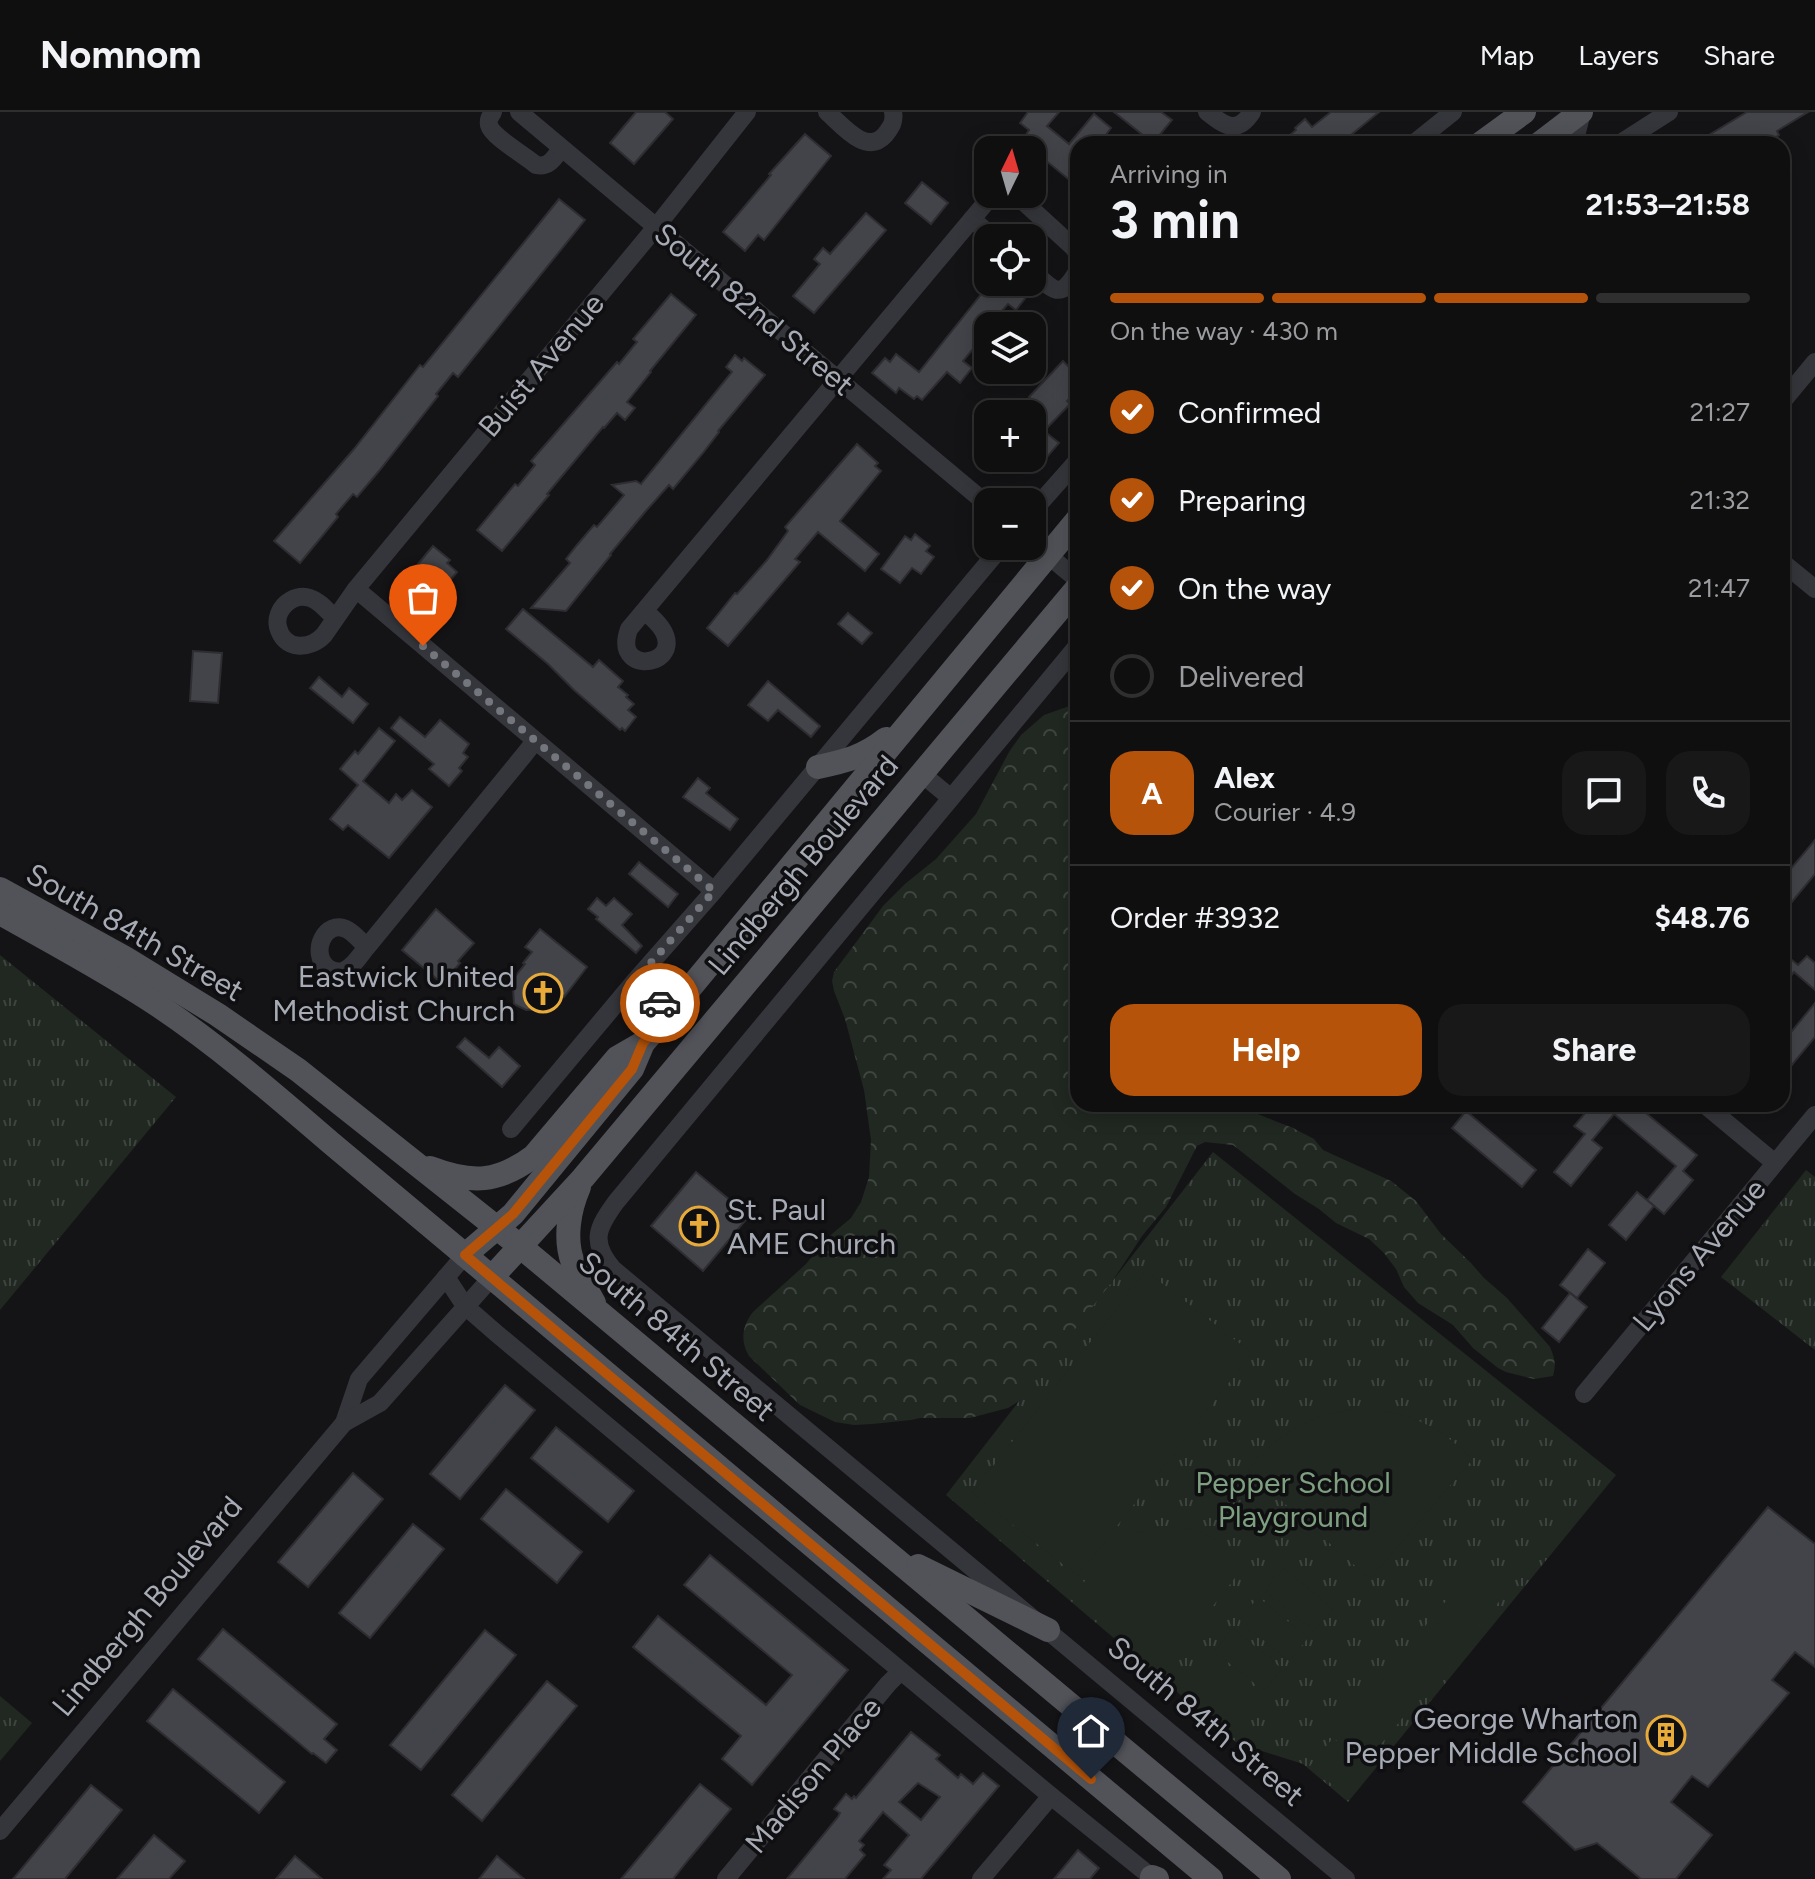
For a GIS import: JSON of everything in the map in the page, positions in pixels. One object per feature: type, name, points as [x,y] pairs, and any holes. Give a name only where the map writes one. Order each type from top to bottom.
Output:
[{"type":"main road","points":[[1491,136],[1524,112]]},
{"type":"main road","points":[[1550,136],[1582,112]]},
{"type":"main road","name":"Lindbergh Boulevard","points":[[1046,544],[1070,525]]},
{"type":"main road","name":"Lindbergh Boulevard","points":[[465,1255],[513,1214],[632,1069],[643,1043],[914,718],[1032,560]]},
{"type":"main road","name":"Lindbergh Boulevard","points":[[492,1277],[583,1178],[1070,597]]},
{"type":"main road","points":[[818,767],[849,761],[869,752],[914,718]]},
{"type":"main road","name":"South 84th Street","points":[[0,889],[125,958],[218,1015],[298,1070],[521,1247],[1279,1879]]},
{"type":"main road","name":"South 84th Street","points":[[0,913],[122,982],[248,1072],[1211,1879]]},
{"type":"main road","points":[[412,1161],[461,1178],[486,1178],[508,1173],[534,1156],[617,1058],[643,1043]]},
{"type":"main road","points":[[583,1178],[571,1211],[570,1250],[576,1270],[598,1313]]},
{"type":"main road","points":[[879,1547],[1048,1630]]},
{"type":"street","points":[[493,112],[489,127],[536,165],[542,167],[548,164],[561,149]]},
{"type":"street","name":"South 82nd Street","points":[[519,112],[974,493]]},
{"type":"street","name":"Buist Avenue","points":[[335,618],[747,112]]},
{"type":"street","points":[[827,112],[860,141],[872,143],[888,132],[893,123],[893,112]]},
{"type":"street","points":[[1207,112],[1230,126],[1243,123],[1252,112]]},
{"type":"street","points":[[1423,136],[1453,112]]},
{"type":"street","points":[[1576,136],[1582,112]]},
{"type":"street","points":[[1632,136],[1669,112]]},
{"type":"street","points":[[644,611],[981,208]]},
{"type":"street","points":[[1030,208],[1070,244]]},
{"type":"street","points":[[972,219],[978,224]]},
{"type":"street","points":[[1046,283],[1060,291],[1070,282]]},
{"type":"street","points":[[1790,392],[1815,362]]},
{"type":"street","points":[[1046,496],[1070,469]]},
{"type":"street","points":[[1046,554],[1070,573]]},
{"type":"street","name":"Lindbergh Boulevard","points":[[511,1129],[990,560]]},
{"type":"street","points":[[1790,569],[1815,589]]},
{"type":"street","points":[[356,589],[714,891]]},
{"type":"street","points":[[922,774],[951,798],[1070,655]]},
{"type":"street","points":[[367,947],[535,741]]},
{"type":"street","name":"South 84th Street","points":[[951,798],[616,1202],[603,1220],[598,1234],[602,1256],[613,1269],[1346,1879]]},
{"type":"street","points":[[634,982],[671,1011]]},
{"type":"street","points":[[1714,1112],[1775,1163]]},
{"type":"street","name":"Lyons Avenue","points":[[1584,1394],[1815,1115]]},
{"type":"street","name":"Lindbergh Boulevard","points":[[344,1423],[359,1379],[465,1255]]},
{"type":"street","points":[[446,1277],[465,1306],[1051,1796],[1154,1878]]},
{"type":"street","name":"Lindbergh Boulevard","points":[[0,1831],[344,1423],[380,1403],[492,1277]]},
{"type":"street","name":"Madison Place","points":[[726,1879],[901,1671]]},
{"type":"street","points":[[981,1879],[1051,1796]]},
{"type":"green space","points":[[1070,706],[1070,1112],[1253,1112],[1293,1128],[1314,1139],[1323,1150],[1391,1181],[1416,1201],[1441,1234],[1507,1298],[1550,1347],[1554,1362],[1553,1376],[1534,1379],[1498,1368],[1473,1348],[1453,1325],[1418,1303],[1404,1287],[1384,1253],[1369,1239],[1336,1223],[1233,1145],[1205,1142],[1197,1146],[1166,1207],[1142,1236],[1104,1294],[1024,1398],[1008,1408],[970,1418],[920,1418],[854,1425],[835,1422],[800,1405],[749,1356],[743,1339],[749,1317],[851,1218],[861,1202],[869,1177],[871,1140],[864,1090],[845,1019],[834,991],[834,972],[883,906],[936,859],[976,814],[1009,752],[1021,735],[1044,715]]},
{"type":"green space","points":[[0,955],[176,1097],[0,1310]]},
{"type":"green space","name":"Pepper School Playground","points":[[1213,1152],[1616,1475],[1348,1802],[1303,1764],[1237,1743],[946,1495]]},
{"type":"green space","points":[[1806,1170],[1815,1177],[1815,1350],[1721,1277]]},
{"type":"green space","points":[[1146,1271],[1252,1353],[1078,1576],[972,1493]]},
{"type":"green space","points":[[1356,1409],[1390,1412],[1420,1421],[1447,1437],[1472,1460],[1370,1579],[1248,1471],[1270,1446],[1295,1428],[1324,1416]]},
{"type":"green space","points":[[1169,1526],[1211,1537],[1245,1565],[1166,1666],[1081,1589],[1096,1563],[1115,1544],[1140,1532]]},
{"type":"green space","points":[[1480,1560],[1512,1586],[1464,1644],[1432,1618]]},
{"type":"green space","points":[[1283,1568],[1333,1609],[1314,1631],[1265,1591]]},
{"type":"green space","points":[[1258,1597],[1308,1638],[1289,1661],[1240,1621]]},
{"type":"green space","points":[[1431,1619],[1463,1645],[1366,1762],[1334,1736],[1382,1679],[1387,1682],[1383,1677]]},
{"type":"green space","points":[[1233,1628],[1282,1669],[1264,1691],[1214,1651]]},
{"type":"green space","points":[[1208,1658],[1257,1699],[1239,1721],[1190,1681]]},
{"type":"green space","points":[[0,1696],[32,1723],[0,1761]]},
{"type":"green space","points":[[1333,1738],[1365,1764],[1341,1792],[1310,1766]]},
{"type":"building","points":[[636,112],[665,112],[673,119],[634,164],[610,143]]},
{"type":"building","points":[[1028,112],[1059,112],[1047,126],[1070,143],[1070,180],[1046,161],[1046,136],[1025,136],[1029,130],[1020,123]]},
{"type":"building","points":[[1114,112],[1161,112],[1172,120],[1159,136],[1144,136]]},
{"type":"building","points":[[1331,112],[1379,112],[1350,136],[1289,136],[1305,119],[1312,127]]},
{"type":"building","points":[[1747,112],[1808,112],[1777,131],[1778,136],[1707,136]]},
{"type":"building","points":[[1094,114],[1111,128],[1105,136],[1076,136]]},
{"type":"building","points":[[805,134],[831,156],[764,240],[758,235],[745,251],[723,232]]},
{"type":"building","points":[[922,182],[948,203],[931,224],[905,203]]},
{"type":"building","points":[[559,199],[585,220],[458,377],[453,373],[379,471],[357,497],[353,494],[300,563],[274,541],[354,449],[420,365],[423,367]]},
{"type":"building","points":[[866,213],[886,230],[814,313],[793,296],[820,264],[814,259],[823,248],[830,254]]},
{"type":"building","points":[[671,294],[696,315],[627,402],[635,408],[625,420],[617,413],[603,427],[502,551],[477,530],[535,465],[531,461],[617,362],[619,364],[637,342],[633,339]]},
{"type":"building","points":[[980,296],[1027,296],[1016,310],[1008,304],[1001,312],[974,312],[974,348],[963,361],[972,368],[960,383],[947,372],[922,400],[917,396],[914,399],[899,388],[896,393],[872,373],[885,358],[890,362],[896,354],[919,372]]},
{"type":"building","points":[[735,355],[742,361],[744,358],[765,375],[703,453],[673,489],[669,485],[645,512],[566,611],[531,608],[570,563],[566,559],[577,545],[624,495],[612,485],[636,481],[641,484],[732,372],[726,367]]},
{"type":"building","points":[[1063,361],[1068,366],[1070,364],[1070,398],[1067,401],[1070,404],[1046,429],[1046,400],[1032,400],[1029,397],[1041,384],[1046,384],[1046,379]]},
{"type":"building","points":[[1046,433],[1059,443],[1046,458]]},
{"type":"building","points":[[857,444],[878,463],[875,466],[881,471],[840,521],[879,554],[865,571],[818,532],[795,559],[800,562],[728,646],[707,628],[767,560],[788,531],[785,527]]},
{"type":"building","points":[[915,534],[930,546],[926,551],[934,557],[921,574],[912,568],[900,583],[881,569],[905,536],[911,540]]},
{"type":"building","points":[[433,546],[450,560],[447,563],[457,572],[437,596],[412,574]]},
{"type":"building","points":[[523,609],[593,667],[599,660],[623,681],[618,687],[634,704],[628,710],[636,717],[625,731],[620,730],[506,629]]},
{"type":"building","points":[[848,613],[872,633],[862,644],[838,624]]},
{"type":"building","points":[[193,651],[222,653],[218,703],[190,701]]},
{"type":"building","points":[[319,677],[342,697],[349,688],[368,704],[353,723],[310,688]]},
{"type":"building","points":[[768,681],[820,726],[811,737],[778,710],[768,721],[748,705]]},
{"type":"building","points":[[400,717],[425,737],[440,720],[469,744],[463,753],[468,757],[459,768],[462,771],[449,786],[429,769],[434,764],[391,728]]},
{"type":"building","points":[[379,728],[395,741],[363,781],[389,803],[396,794],[402,800],[412,790],[432,807],[389,858],[348,825],[343,830],[330,819],[358,785],[340,769],[355,751],[358,754]]},
{"type":"building","points":[[698,778],[710,788],[706,793],[738,819],[730,830],[683,797]]},
{"type":"building","points":[[1815,840],[1815,874],[1790,904],[1790,870]]},
{"type":"building","points":[[639,862],[678,894],[668,907],[629,874]]},
{"type":"building","points":[[597,898],[606,906],[614,898],[632,914],[622,925],[642,946],[636,953],[588,909]]},
{"type":"building","points":[[436,909],[474,943],[443,984],[402,950]]},
{"type":"building","points":[[540,929],[587,967],[564,997],[556,990],[540,1009],[526,1010],[514,1004],[513,987],[509,984],[532,952],[525,947]]},
{"type":"building","points":[[1807,956],[1815,963],[1815,990],[1794,972],[1790,977],[1790,958],[1798,965]]},
{"type":"building","points":[[1815,1003],[1815,1037],[1790,1067],[1790,1033]]},
{"type":"building","points":[[465,1038],[489,1058],[499,1047],[520,1066],[502,1087],[457,1047]]},
{"type":"building","points":[[1467,1112],[1536,1170],[1522,1187],[1452,1128]]},
{"type":"building","points":[[1586,1112],[1645,1112],[1697,1155],[1683,1171],[1693,1180],[1664,1214],[1647,1200],[1676,1166],[1614,1114],[1592,1140],[1602,1148],[1571,1186],[1554,1172],[1585,1134],[1574,1126]]},
{"type":"building","points":[[696,1172],[749,1216],[703,1271],[651,1226]]},
{"type":"building","points":[[1637,1192],[1654,1206],[1626,1240],[1609,1225]]},
{"type":"building","points":[[1588,1249],[1605,1263],[1577,1298],[1560,1285]]},
{"type":"building","points":[[1570,1293],[1587,1307],[1559,1342],[1542,1328]]},
{"type":"building","points":[[505,1385],[535,1410],[460,1499],[430,1474]]},
{"type":"building","points":[[556,1427],[634,1491],[608,1522],[531,1458]]},
{"type":"building","points":[[353,1473],[383,1499],[308,1587],[278,1562]]},
{"type":"building","points":[[506,1489],[582,1552],[557,1583],[481,1519]]},
{"type":"building","name":"George Wharton Pepper Middle School","points":[[1768,1507],[1815,1544],[1815,1667],[1795,1652],[1772,1680],[1789,1693],[1708,1787],[1692,1776],[1671,1802],[1712,1835],[1676,1879],[1641,1879],[1597,1843],[1575,1850],[1523,1802]]},
{"type":"building","points":[[413,1524],[444,1549],[370,1638],[339,1613]]},
{"type":"building","points":[[710,1555],[848,1670],[752,1785],[722,1759],[741,1736],[633,1647],[658,1616],[766,1705],[792,1675],[684,1585]]},
{"type":"building","points":[[223,1629],[337,1724],[324,1739],[337,1750],[326,1763],[198,1659]]},
{"type":"building","points":[[485,1630],[516,1655],[421,1770],[390,1745]]},
{"type":"building","points":[[547,1681],[577,1706],[482,1821],[452,1795]]},
{"type":"building","points":[[173,1689],[285,1782],[259,1813],[147,1721]]},
{"type":"building","points":[[911,1732],[940,1755],[936,1759],[958,1778],[961,1774],[973,1784],[983,1773],[999,1786],[921,1879],[883,1879],[891,1870],[884,1865],[909,1835],[883,1812],[859,1841],[864,1845],[860,1850],[865,1855],[845,1879],[787,1879],[838,1817],[840,1813],[834,1809],[846,1794],[852,1799],[854,1796],[856,1798]],"holes":[[[918,1783],[940,1797],[921,1820],[899,1802]]]},
{"type":"building","points":[[700,1784],[731,1809],[673,1879],[621,1879]]},
{"type":"building","points":[[91,1785],[122,1810],[65,1879],[13,1879]]},
{"type":"building","points":[[154,1835],[185,1861],[169,1879],[117,1879]]},
{"type":"building","points":[[1078,1850],[1099,1868],[1090,1879],[1054,1879]]},
{"type":"building","points":[[295,1856],[322,1879],[276,1879]]},
{"type":"building","points":[[497,1856],[524,1879],[479,1879]]},
{"type":"way so far","points":[[423,646],[714,891],[634,982],[660,1003]]},
{"type":"place","name":"Eastwick United Methodist Church","points":[[543,993]]},
{"type":"place","name":"St. Paul AME Church","points":[[699,1226]]},
{"type":"place","name":"George Wharton Pepper Middle School","points":[[1666,1735]]},
{"type":"route","points":[[660,1003],[671,1011],[643,1043],[632,1069],[513,1214],[465,1255],[1091,1779]]}]
